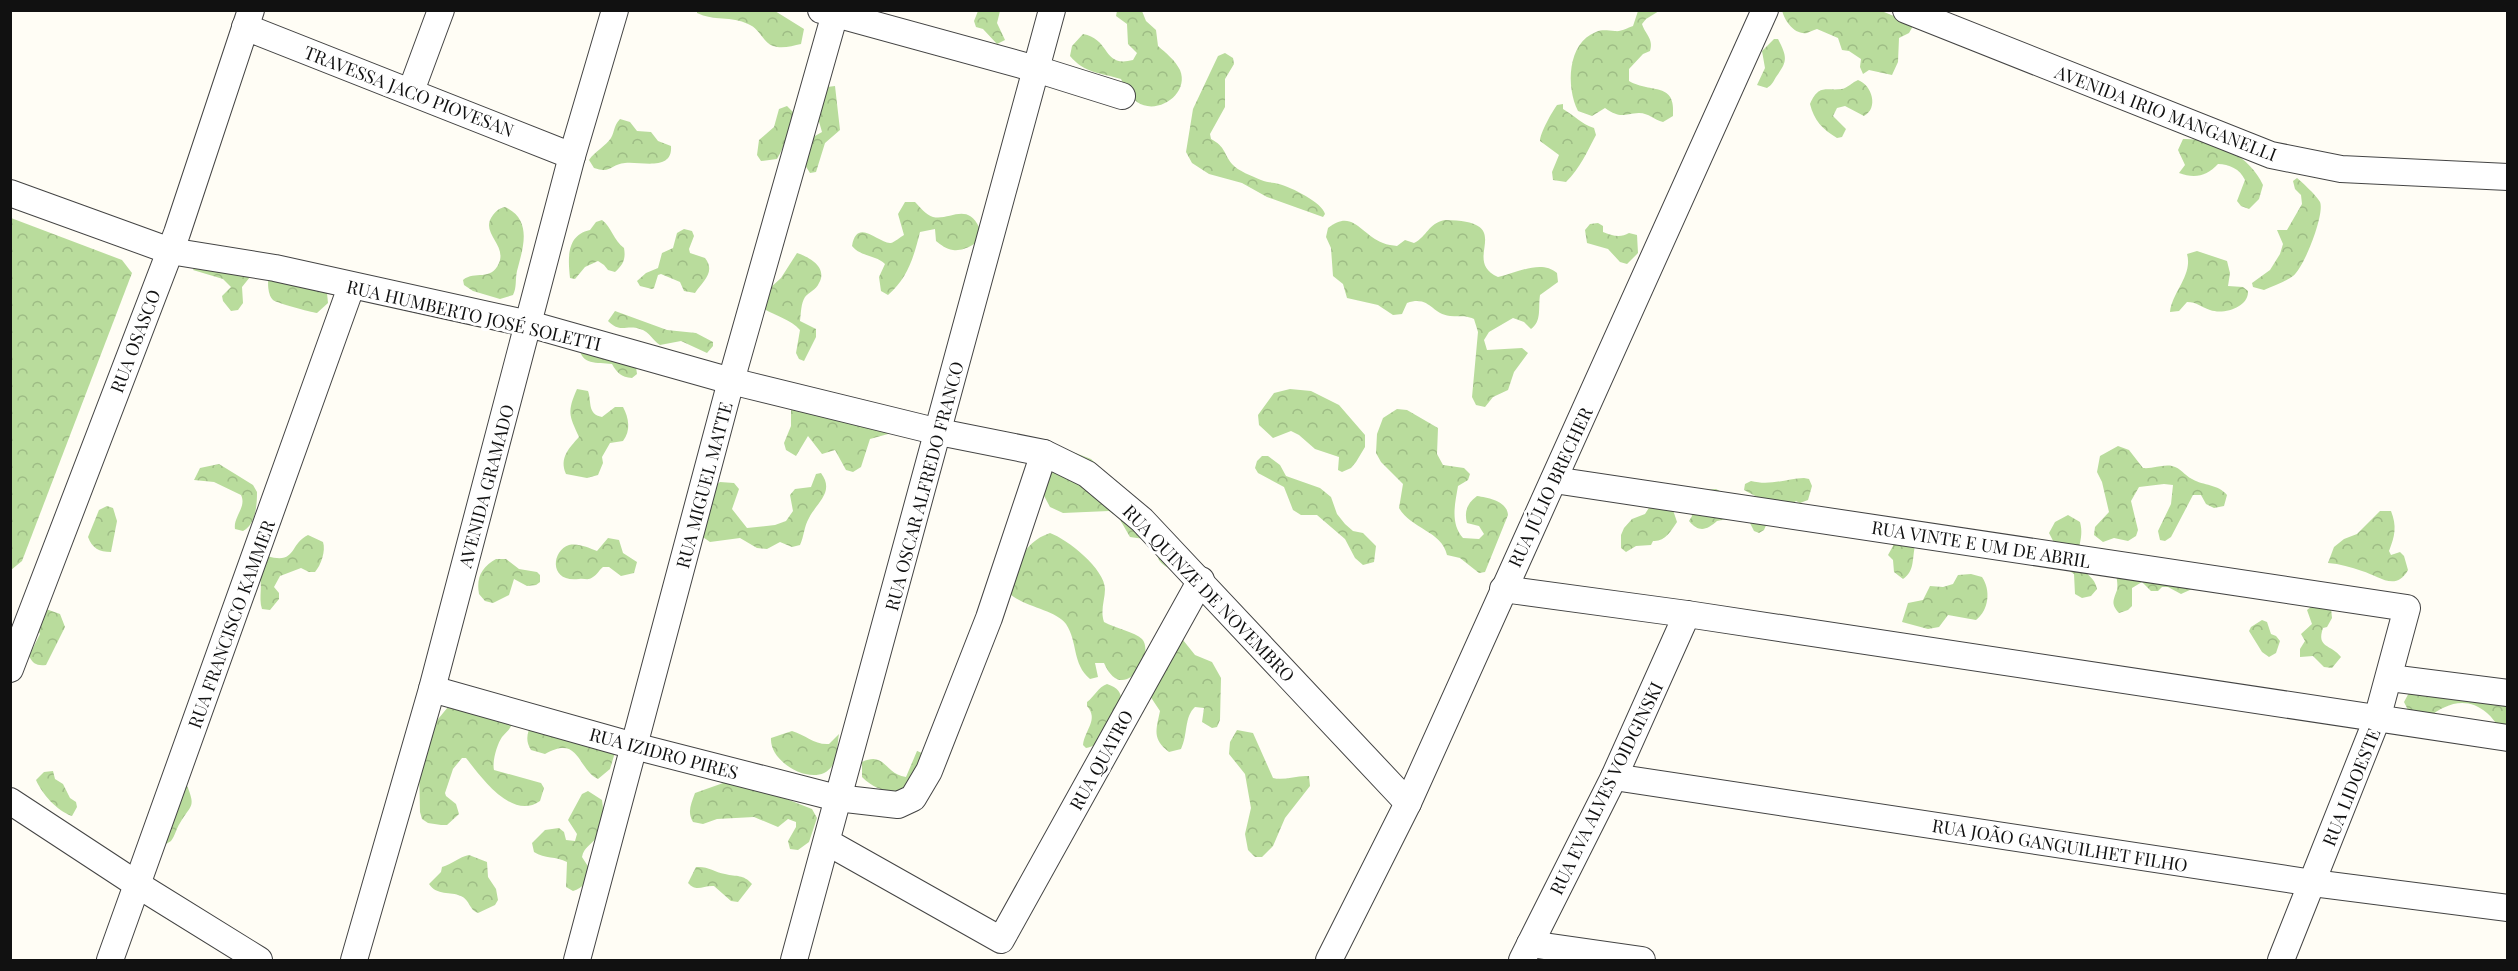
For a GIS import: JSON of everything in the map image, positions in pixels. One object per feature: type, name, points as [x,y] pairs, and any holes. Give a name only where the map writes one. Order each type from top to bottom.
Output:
[{"type":"street","points":[[411,91],[441,10]]},
{"type":"street","name":"AVENIDA GRAMADO","points":[[354,960],[432,689],[572,156],[615,10]]},
{"type":"street","name":"RUA OSCAR ALFREDO FRANCO","points":[[794,960],[1052,10]]},
{"type":"street","name":"RUA JÚLIO BRECHER","points":[[1329,960],[1408,803],[1765,10]]},
{"type":"street","name":"AVENIDA IRIO MANGANELLI","points":[[1906,10],[2271,155],[2341,169],[2508,177]]},
{"type":"street","points":[[831,12],[1036,69],[1122,96]]},
{"type":"street","name":"RUA MIGUEL MATTE","points":[[577,960],[831,12]]},
{"type":"street","name":"TRAVESSA JACO PIOVESAN","points":[[248,19],[411,91],[572,156]]},
{"type":"street","name":"RUA OSASCO","points":[[10,669],[170,251],[248,19]]},
{"type":"street","name":"RUA HUMBERTO JOSÉ SOLETTI","points":[[10,193],[170,251],[275,268],[529,324],[731,381],[939,432]]},
{"type":"street","name":"RUA FRANCISCO KAMMER","points":[[110,960],[351,286]]},
{"type":"street","name":"RUA QUINZE DE NOVEMBRO","points":[[939,432],[1044,453],[1087,474],[1142,520],[1201,580],[1408,803]]},
{"type":"street","name":"RUA IZIDRO PIRES","points":[[432,689],[634,746],[837,798],[898,805],[913,798],[929,771],[989,618],[1044,453]]},
{"type":"street","name":"RUA VINTE E UM DE ABRIL","points":[[1554,480],[2407,608]]},
{"type":"street","name":"RUA QUATRO","points":[[827,842],[1001,940],[1201,580]]},
{"type":"street","points":[[1503,589],[1687,614],[2508,738]]},
{"type":"street","name":"RUA LIDOESTE","points":[[2281,960],[2377,719],[2390,678],[2407,608]]},
{"type":"street","name":"RUA EVA ALVES VOIDGINSKI","points":[[1526,952],[1614,777],[1687,614]]},
{"type":"street","points":[[2390,678],[2508,693]]},
{"type":"street","name":"RUA JOÃO GANGUILHET FILHO","points":[[1614,777],[2313,883],[2508,908]]},
{"type":"street","points":[[10,801],[138,885],[259,960]]},
{"type":"street","points":[[1526,952],[1642,960]]},
{"type":"green space","points":[[1782,10],[1879,10],[1894,16],[1898,12],[1913,26],[1909,33],[1899,38],[1898,62],[1892,75],[1869,70],[1863,74],[1860,67],[1861,59],[1849,51],[1842,50],[1838,38],[1817,29],[1807,33],[1798,32],[1787,22]]},
{"type":"green space","points":[[697,11],[775,11],[804,29],[801,44],[776,47],[748,24],[736,20],[709,17]]},
{"type":"green space","points":[[978,11],[1000,11],[997,23],[1005,40],[997,44],[983,29],[976,27],[974,21]]},
{"type":"green space","points":[[1117,11],[1142,11],[1146,21],[1156,30],[1158,46],[1178,66],[1182,79],[1176,94],[1170,100],[1154,106],[1145,106],[1132,97],[1121,79],[1087,69],[1070,56],[1072,46],[1083,34],[1098,41],[1116,60],[1133,60],[1137,53],[1128,44],[1127,24],[1116,16]]},
{"type":"green space","points":[[1638,11],[1659,11],[1642,24],[1651,47],[1650,51],[1643,54],[1629,69],[1629,81],[1666,93],[1671,98],[1673,116],[1663,122],[1643,113],[1619,115],[1605,108],[1592,116],[1578,111],[1574,101],[1571,78],[1574,56],[1579,46],[1596,32],[1620,31],[1633,26]]},
{"type":"green space","points":[[1774,39],[1778,39],[1785,60],[1780,72],[1767,88],[1757,85],[1765,68],[1762,51]]},
{"type":"green space","points":[[1225,53],[1233,58],[1234,64],[1225,79],[1225,107],[1210,134],[1211,139],[1222,148],[1238,169],[1263,181],[1277,183],[1306,196],[1319,205],[1325,214],[1323,217],[1267,197],[1242,183],[1209,174],[1192,163],[1186,152],[1193,109],[1218,56]]},
{"type":"green space","points":[[1858,80],[1870,91],[1871,108],[1864,116],[1845,106],[1837,108],[1833,116],[1846,129],[1842,137],[1837,138],[1819,124],[1810,104],[1820,91],[1842,89]]},
{"type":"green space","points":[[835,86],[840,130],[825,143],[816,172],[810,173],[803,162],[806,141],[822,132],[818,118],[827,87]]},
{"type":"green space","points":[[1563,104],[1563,109],[1594,128],[1596,135],[1579,165],[1566,182],[1553,180],[1552,172],[1559,155],[1540,141],[1555,108]]},
{"type":"green space","points":[[787,106],[794,113],[783,148],[777,159],[761,161],[757,155],[759,140],[774,127],[779,109]]},
{"type":"green space","points":[[620,119],[630,122],[637,131],[651,132],[658,141],[671,146],[667,159],[654,163],[620,164],[604,170],[594,168],[589,160],[609,141]]},
{"type":"green space","points":[[2183,139],[2219,145],[2240,157],[2250,165],[2263,185],[2259,199],[2249,209],[2241,206],[2237,201],[2245,180],[2237,170],[2230,166],[2218,164],[2205,174],[2195,176],[2179,173],[2185,165],[2178,150]]},
{"type":"green space","points":[[2297,178],[2313,193],[2320,202],[2321,208],[2303,263],[2293,276],[2283,282],[2264,290],[2253,287],[2252,283],[2270,270],[2280,254],[2283,244],[2277,230],[2287,230],[2302,204],[2301,195],[2295,189],[2293,181]]},
{"type":"green space","points":[[905,202],[915,202],[933,217],[969,215],[979,227],[980,237],[973,245],[953,250],[936,241],[935,229],[920,232],[913,258],[905,274],[888,295],[881,291],[879,277],[885,264],[852,246],[859,233],[864,232],[891,243],[904,235],[898,214]]},
{"type":"green space","points":[[505,207],[520,219],[524,235],[513,295],[500,299],[473,291],[464,285],[463,280],[487,274],[496,269],[499,263],[499,250],[489,227],[493,215]]},
{"type":"green space","points":[[11,218],[122,260],[132,273],[22,561],[11,570]]},
{"type":"green space","points":[[602,220],[624,248],[625,255],[622,264],[615,272],[608,270],[598,261],[585,267],[575,279],[570,278],[569,256],[573,242],[576,237],[590,230],[596,222]]},
{"type":"green space","points":[[1445,220],[1467,222],[1479,227],[1484,234],[1484,261],[1488,270],[1498,277],[1536,267],[1551,269],[1557,273],[1558,282],[1540,295],[1537,322],[1531,329],[1524,322],[1513,318],[1489,332],[1484,340],[1487,350],[1522,348],[1528,353],[1514,372],[1508,390],[1493,397],[1485,407],[1476,405],[1472,397],[1478,332],[1474,319],[1444,315],[1421,301],[1407,303],[1402,314],[1393,315],[1378,305],[1347,298],[1343,284],[1333,276],[1331,248],[1326,237],[1328,228],[1337,223],[1351,222],[1375,239],[1397,246],[1405,240],[1414,243],[1435,224]]},
{"type":"green space","points":[[1598,223],[1603,226],[1603,232],[1610,235],[1620,236],[1629,233],[1637,235],[1638,253],[1627,264],[1620,262],[1608,249],[1587,243],[1585,230],[1590,224]]},
{"type":"green space","points":[[684,229],[692,231],[694,236],[689,249],[690,253],[705,258],[709,268],[707,276],[695,293],[684,291],[680,282],[661,274],[658,275],[654,288],[640,286],[637,281],[646,273],[658,268],[662,253],[673,248],[677,233]]},
{"type":"green space","points":[[2197,251],[2227,261],[2230,273],[2228,286],[2243,287],[2248,291],[2247,297],[2240,305],[2228,310],[2216,311],[2187,302],[2179,311],[2170,312],[2174,297],[2185,276],[2187,254]]},
{"type":"green space","points":[[797,253],[812,260],[821,272],[818,285],[805,297],[802,305],[800,321],[816,329],[816,337],[804,361],[799,359],[796,353],[800,330],[764,309],[769,289],[781,278]]},
{"type":"green space","points":[[196,264],[249,270],[250,277],[242,287],[243,303],[238,310],[231,311],[223,301],[222,296],[231,287],[223,279],[193,270]]},
{"type":"green space","points":[[269,276],[322,290],[327,293],[328,303],[317,313],[273,300],[269,292]]},
{"type":"green space","points":[[615,311],[667,330],[696,333],[713,342],[713,346],[707,353],[681,341],[660,345],[643,330],[620,328],[613,325],[608,321]]},
{"type":"green space","points":[[579,346],[635,360],[637,374],[632,378],[625,377],[612,364],[586,360]]},
{"type":"green space","points":[[577,389],[588,391],[592,410],[602,417],[615,407],[623,407],[628,424],[623,441],[610,443],[602,457],[603,463],[598,475],[587,478],[566,474],[564,468],[564,458],[579,437],[570,413]]},
{"type":"green space","points":[[1290,389],[1311,391],[1339,405],[1365,435],[1365,447],[1351,468],[1342,472],[1338,470],[1339,457],[1315,449],[1291,431],[1273,438],[1259,425],[1258,415],[1274,393]]},
{"type":"green space","points":[[791,407],[888,430],[888,434],[870,439],[861,467],[853,472],[846,470],[835,450],[822,454],[808,436],[796,456],[786,450],[784,443],[791,426]]},
{"type":"green space","points":[[1397,409],[1407,410],[1438,428],[1437,454],[1443,465],[1464,468],[1470,474],[1468,480],[1458,486],[1455,506],[1456,526],[1463,538],[1479,539],[1484,534],[1479,526],[1467,523],[1466,519],[1466,511],[1477,496],[1497,501],[1507,510],[1508,515],[1485,572],[1479,573],[1460,558],[1447,555],[1439,540],[1411,521],[1399,508],[1403,484],[1381,462],[1376,453],[1377,434],[1383,418]]},
{"type":"green space","points":[[2118,446],[2129,450],[2143,468],[2172,466],[2197,481],[2223,491],[2227,495],[2224,506],[2214,508],[2206,504],[2201,495],[2193,495],[2171,537],[2165,541],[2160,540],[2158,531],[2171,504],[2173,485],[2139,487],[2131,501],[2138,530],[2136,536],[2128,541],[2114,538],[2103,542],[2094,535],[2095,527],[2109,512],[2102,482],[2097,472],[2100,456]]},
{"type":"green space","points":[[1065,449],[1091,459],[1170,535],[1178,538],[1188,556],[1178,571],[1161,563],[1157,556],[1156,546],[1144,539],[1130,537],[1119,518],[1109,511],[1063,513],[1050,507],[1042,492],[1045,472]]},
{"type":"green space","points":[[1262,456],[1268,456],[1280,465],[1286,476],[1320,488],[1331,497],[1337,514],[1345,524],[1353,531],[1363,533],[1376,546],[1374,562],[1363,565],[1355,558],[1345,539],[1317,515],[1301,515],[1293,510],[1284,487],[1258,473],[1255,468]]},
{"type":"green space","points":[[219,464],[253,485],[257,492],[253,519],[243,531],[235,529],[242,504],[241,495],[214,482],[194,480],[200,468]]},
{"type":"green space","points":[[821,473],[825,480],[825,491],[807,521],[800,545],[792,547],[780,542],[767,549],[757,548],[740,538],[710,542],[700,535],[715,486],[720,482],[734,483],[739,489],[732,509],[747,528],[775,525],[786,521],[793,511],[790,495],[795,489],[811,487],[816,474]]},
{"type":"green space","points":[[1809,479],[1812,486],[1808,500],[1800,503],[1796,501],[1767,523],[1764,530],[1759,533],[1754,531],[1750,523],[1727,519],[1717,521],[1703,529],[1689,521],[1692,516],[1690,509],[1703,490],[1716,489],[1733,498],[1759,498],[1744,490],[1745,484],[1751,481],[1771,483]]},
{"type":"green space","points":[[1652,503],[1673,510],[1677,522],[1664,538],[1653,541],[1651,545],[1636,546],[1626,552],[1621,548],[1621,535],[1624,528],[1632,519],[1645,514]]},
{"type":"green space","points":[[107,506],[113,508],[117,521],[111,552],[96,549],[88,537],[99,510]]},
{"type":"green space","points":[[2380,511],[2391,511],[2394,531],[2389,551],[2391,555],[2400,552],[2404,556],[2408,570],[2403,577],[2387,581],[2354,568],[2328,563],[2334,547],[2344,539],[2357,534]]},
{"type":"green space","points":[[2068,515],[2080,522],[2079,559],[2097,589],[2091,596],[2082,598],[2075,594],[2074,574],[2068,570],[2049,533],[2055,522]]},
{"type":"green space","points":[[1050,533],[1075,548],[1099,573],[1105,589],[1104,622],[1142,639],[1145,655],[1141,665],[1128,679],[1120,680],[1112,675],[1104,663],[1095,663],[1098,677],[1090,679],[1080,667],[1066,624],[1055,615],[1022,602],[1009,593],[1018,565],[1026,550],[1040,537]]},
{"type":"green space","points":[[308,535],[323,542],[323,554],[317,569],[315,572],[309,572],[301,568],[280,576],[274,587],[279,593],[279,599],[270,610],[262,609],[261,582],[258,573],[267,556],[283,558],[288,556]]},
{"type":"green space","points":[[608,538],[619,540],[623,553],[637,562],[634,573],[621,576],[609,567],[603,567],[590,579],[569,579],[558,572],[556,559],[563,548],[576,545],[597,551]]},
{"type":"green space","points":[[1893,541],[1915,546],[1910,572],[1903,579],[1894,572],[1893,560],[1888,555]]},
{"type":"green space","points":[[496,559],[506,559],[519,569],[537,572],[540,575],[540,582],[527,586],[514,579],[509,595],[493,603],[485,601],[479,594],[479,578],[487,565]]},
{"type":"green space","points":[[1971,574],[1982,577],[1987,588],[1984,611],[1976,620],[1948,615],[1939,627],[1928,629],[1902,622],[1908,603],[1923,600],[1930,586],[1943,587],[1953,584],[1958,575]]},
{"type":"green space","points":[[2116,575],[2192,584],[2192,589],[2181,594],[2168,587],[2151,591],[2142,582],[2132,588],[2132,606],[2119,613],[2114,602],[2117,588]]},
{"type":"green space","points":[[2312,606],[2331,608],[2332,618],[2327,627],[2323,628],[2321,639],[2341,657],[2332,668],[2324,667],[2313,656],[2300,657],[2300,649],[2305,641],[2301,634],[2312,624],[2307,610]]},
{"type":"green space","points":[[46,609],[60,614],[65,627],[46,665],[40,665],[34,663],[29,656],[40,634],[36,625]]},
{"type":"green space","points":[[2262,620],[2267,622],[2271,634],[2280,641],[2276,653],[2269,657],[2262,652],[2249,631]]},
{"type":"green space","points":[[1173,639],[1183,640],[1195,655],[1212,662],[1221,678],[1220,720],[1217,727],[1212,728],[1202,722],[1204,708],[1195,707],[1189,716],[1181,749],[1169,752],[1158,738],[1160,711],[1150,696]]},
{"type":"green space","points":[[1107,684],[1114,687],[1121,695],[1120,705],[1102,738],[1095,745],[1086,748],[1083,745],[1084,739],[1092,720],[1087,702]]},
{"type":"green space","points":[[2411,689],[2507,697],[2507,728],[2500,727],[2489,715],[2472,704],[2449,705],[2428,718],[2409,712],[2404,702]]},
{"type":"green space","points":[[448,707],[459,707],[513,721],[498,744],[494,758],[494,770],[541,783],[544,788],[540,801],[529,806],[508,801],[480,776],[466,758],[462,758],[453,769],[445,793],[456,804],[459,814],[447,825],[428,823],[422,819],[419,767],[434,724]]},
{"type":"green space","points":[[532,723],[616,749],[610,769],[598,779],[591,774],[572,750],[556,749],[545,754],[531,750],[527,736]]},
{"type":"green space","points":[[1237,730],[1253,733],[1273,778],[1309,776],[1310,786],[1285,818],[1273,846],[1262,857],[1255,857],[1248,850],[1245,834],[1251,808],[1245,774],[1229,754],[1230,742]]},
{"type":"green space","points":[[792,731],[824,744],[829,744],[839,734],[832,766],[816,775],[806,774],[785,764],[772,748],[771,738]]},
{"type":"green space","points":[[917,751],[926,757],[909,789],[884,790],[862,777],[862,762],[876,759],[893,772],[906,777]]},
{"type":"green space","points":[[53,771],[55,779],[63,784],[70,798],[76,802],[77,807],[72,816],[51,801],[36,780],[44,772]]},
{"type":"green space","points":[[726,782],[777,791],[784,798],[812,809],[817,818],[809,842],[798,850],[790,849],[788,841],[796,827],[796,822],[788,819],[778,827],[754,817],[717,819],[703,824],[693,822],[690,811],[695,793]]},
{"type":"green space","points":[[186,783],[192,801],[191,805],[171,841],[166,844],[160,840]]},
{"type":"green space","points":[[588,791],[602,800],[603,820],[599,834],[586,848],[582,857],[591,871],[590,875],[582,886],[573,891],[566,887],[567,862],[534,852],[532,843],[545,830],[559,828],[564,832],[566,840],[575,841],[577,834],[568,820],[582,794]]},
{"type":"green space","points":[[469,855],[487,862],[488,877],[496,889],[498,900],[495,905],[478,913],[461,896],[440,892],[429,884],[441,872],[442,867]]},
{"type":"green space","points":[[696,867],[743,877],[752,884],[738,902],[731,901],[714,886],[694,888],[691,886],[688,883]]}]
